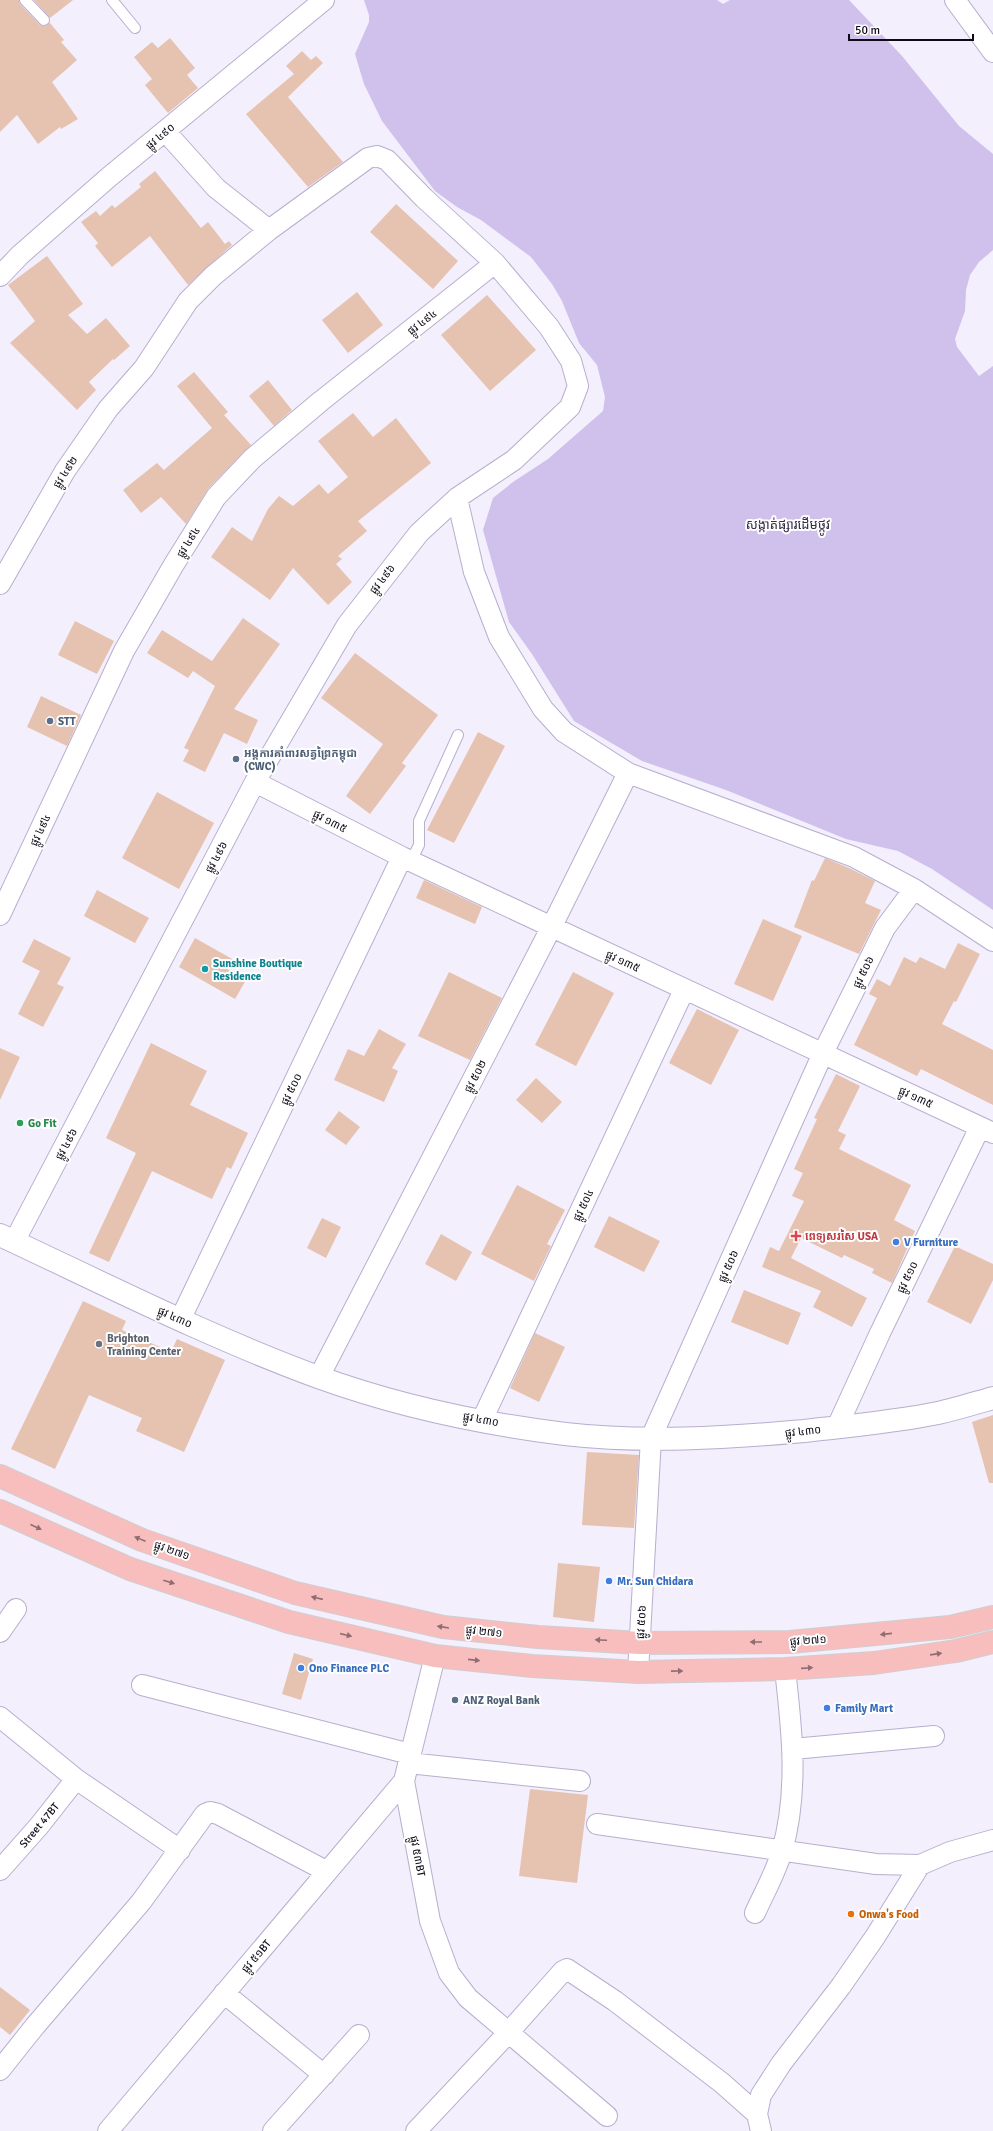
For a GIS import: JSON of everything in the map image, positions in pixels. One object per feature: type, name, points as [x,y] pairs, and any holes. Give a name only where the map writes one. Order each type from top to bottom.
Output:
[{"type":"main road","name":"ផ្លូវ ២៧១","points":[[0,1476],[142,1540],[296,1593],[443,1627],[538,1637],[640,1643],[790,1642],[950,1627],[993,1617]]},
{"type":"main road","points":[[0,1511],[130,1569],[289,1622],[435,1656],[532,1666],[638,1672],[785,1669],[874,1663],[956,1651],[993,1642]]},
{"type":"street","name":"ផ្លូវ ៤៩០","points":[[0,276],[80,203],[324,0]]},
{"type":"street","points":[[955,0],[993,52]]},
{"type":"street","points":[[165,131],[216,188],[269,230]]},
{"type":"street","name":"ផ្លូវ ៤៩២","points":[[0,584],[64,471],[108,408],[144,368],[188,301],[213,276],[269,230],[368,158],[377,156],[387,160],[424,198],[496,263]]},
{"type":"street","name":"ផ្លូវ ៤៩៦","points":[[7,1238],[255,782],[347,625],[419,532],[457,498],[514,460],[570,407],[578,386],[572,361],[549,327],[496,263]]},
{"type":"street","name":"ផ្លូវ ៤៩៤","points":[[0,916],[124,651],[173,566],[216,497],[253,458],[321,401],[496,263]]},
{"type":"street","points":[[457,498],[474,572],[499,637],[543,709],[564,732],[628,773],[854,858],[914,889],[993,941]]},
{"type":"street","name":"ផ្លូវ ៥០២","points":[[319,1377],[551,928],[628,773]]},
{"type":"street","name":"ផ្លូវ ១៣៥","points":[[255,782],[406,859],[986,1130]]},
{"type":"street","name":"ផ្លូវ ៥០០","points":[[180,1320],[406,859]]},
{"type":"street","name":"ផ្លូវ ៥០៦","points":[[638,1672],[651,1438],[823,1053],[885,928],[914,889]]},
{"type":"street","name":"ផ្លូវ ៥០៤","points":[[482,1420],[684,990]]},
{"type":"street","name":"ផ្លូវ ៥១០","points":[[837,1428],[880,1333],[986,1130]]},
{"type":"street","name":"ផ្លូវ ៤៣០","points":[[7,1238],[180,1320],[319,1377],[400,1402],[482,1420],[566,1434],[651,1438],[744,1436],[837,1428],[938,1413],[993,1398]]},
{"type":"street","points":[[0,1632],[16,1608]]},
{"type":"street","name":"ផ្លូវ ៥៣BT","points":[[435,1656],[407,1766],[430,1921],[450,1974],[468,1998],[606,2116]]},
{"type":"street","points":[[755,1913],[782,1852],[792,1800],[793,1749],[785,1669]]},
{"type":"street","points":[[142,1685],[407,1766],[580,1781]]},
{"type":"street","points":[[0,1718],[76,1779],[180,1850]]},
{"type":"street","points":[[793,1749],[934,1736]]},
{"type":"street","name":"ផ្លូវ ៥១BT","points":[[108,2131],[326,1871],[407,1766]]},
{"type":"street","name":"Street 47BT","points":[[0,1870],[39,1826],[76,1779]]},
{"type":"street","points":[[0,2070],[141,1902],[205,1814],[210,1812],[218,1814],[326,1871]]},
{"type":"street","points":[[596,1824],[782,1852],[876,1864],[920,1864],[950,1852],[993,1840]]},
{"type":"street","points":[[759,2122],[761,2095],[781,2064],[849,1974],[920,1864]]},
{"type":"street","points":[[421,2129],[563,1971],[568,1969],[615,2001],[722,2083],[759,2122]]},
{"type":"street","points":[[224,1993],[324,2075]]},
{"type":"street","points":[[273,2131],[359,2035]]},
{"type":"lane","points":[[24,0],[44,20]]},
{"type":"lane","points":[[112,0],[135,28]]},
{"type":"lane","points":[[406,859],[419,845],[419,821],[458,735]]},
{"type":"shaded area","points":[[364,0],[717,0],[723,4],[730,0],[849,0],[902,56],[959,126],[993,154],[993,250],[979,262],[970,275],[966,290],[965,311],[955,339],[957,347],[979,376],[993,366],[993,910],[932,869],[898,851],[846,839],[726,790],[642,761],[574,721],[532,654],[509,622],[483,530],[493,498],[513,482],[548,459],[603,411],[605,397],[597,365],[579,343],[562,301],[552,284],[531,257],[481,220],[457,207],[435,191],[382,121],[364,84],[355,54],[369,22],[369,15]]},
{"type":"building","points":[[0,0],[19,0],[20,4],[40,25],[45,26],[50,23],[64,40],[61,42],[77,60],[52,82],[78,119],[61,129],[60,127],[38,144],[17,115],[0,132]]},
{"type":"building","points":[[34,0],[73,0],[50,18]]},
{"type":"building","points":[[170,38],[195,68],[187,75],[198,88],[168,113],[145,85],[152,79],[134,57],[152,42],[158,48]]},
{"type":"building","points":[[302,51],[311,60],[316,56],[323,63],[288,97],[343,162],[308,187],[246,114],[294,74],[286,66]]},
{"type":"building","points":[[155,171],[201,228],[208,222],[225,244],[229,241],[232,245],[188,285],[150,236],[112,267],[95,246],[98,243],[81,222],[96,211],[100,216],[112,205],[115,208],[141,187],[139,184]]},
{"type":"building","points":[[396,204],[458,261],[433,289],[370,232]]},
{"type":"building","points":[[47,256],[83,304],[68,315],[87,334],[106,318],[130,346],[114,360],[113,359],[89,382],[96,390],[77,410],[10,343],[35,321],[8,285]]},
{"type":"building","points":[[357,292],[383,325],[348,353],[322,320]]},
{"type":"building","points":[[487,295],[536,350],[490,391],[441,335]]},
{"type":"building","points":[[194,372],[228,412],[224,415],[251,445],[208,489],[186,524],[161,497],[141,513],[123,490],[157,463],[164,470],[212,428],[177,386]]},
{"type":"building","points":[[268,380],[292,410],[274,426],[249,396]]},
{"type":"building","points":[[353,413],[373,437],[396,418],[431,463],[358,521],[367,531],[338,556],[342,559],[336,564],[352,582],[328,605],[293,568],[270,600],[211,557],[232,527],[252,541],[268,509],[279,496],[293,506],[319,484],[328,494],[348,477],[318,441]]},
{"type":"building","points":[[243,618],[280,644],[234,709],[258,720],[247,744],[224,733],[205,772],[183,761],[189,750],[184,748],[215,686],[193,671],[188,678],[147,653],[162,630],[212,661]]},
{"type":"building","points":[[75,621],[114,641],[97,674],[58,655]]},
{"type":"building","points":[[355,653],[438,715],[402,763],[406,766],[370,814],[346,796],[383,744],[321,698]]},
{"type":"building","points":[[41,696],[81,715],[67,746],[27,727]]},
{"type":"building","points":[[478,732],[505,746],[454,843],[427,830]]},
{"type":"building","points":[[157,792],[214,823],[179,889],[122,858]]},
{"type":"building","points":[[825,858],[875,881],[865,903],[881,910],[859,954],[794,927],[812,880],[814,881]]},
{"type":"building","points":[[424,880],[482,907],[475,924],[416,898]]},
{"type":"building","points":[[97,890],[149,918],[135,943],[84,916]]},
{"type":"building","points":[[763,919],[802,936],[773,1001],[734,984]]},
{"type":"building","name":"Sunshine Boutique Residence","points":[[195,938],[234,960],[228,970],[246,980],[235,999],[179,967]]},
{"type":"building","points":[[34,939],[71,958],[57,984],[64,987],[43,1027],[18,1014],[40,971],[22,962]]},
{"type":"building","points":[[958,943],[980,954],[956,1002],[954,1001],[942,1024],[993,1050],[993,1105],[921,1069],[917,1076],[854,1045],[877,998],[869,994],[877,979],[890,986],[904,957],[916,963],[920,957],[945,969]]},
{"type":"building","points":[[449,972],[502,998],[470,1060],[418,1036]]},
{"type":"building","points":[[573,972],[614,993],[576,1066],[535,1045]]},
{"type":"building","points":[[697,1009],[739,1030],[711,1085],[669,1063]]},
{"type":"building","points":[[379,1029],[406,1044],[392,1068],[398,1071],[384,1102],[334,1080],[348,1049],[364,1056]]},
{"type":"building","points":[[151,1043],[207,1071],[190,1105],[248,1133],[231,1169],[227,1167],[212,1199],[152,1171],[109,1262],[89,1253],[136,1153],[106,1138]]},
{"type":"building","points":[[0,1048],[20,1057],[0,1100]]},
{"type":"building","points":[[836,1074],[860,1086],[838,1131],[846,1135],[839,1149],[911,1185],[894,1220],[915,1231],[892,1283],[872,1273],[874,1269],[844,1255],[842,1258],[801,1238],[791,1258],[867,1298],[852,1327],[813,1307],[821,1291],[762,1267],[770,1247],[779,1251],[804,1201],[792,1196],[803,1173],[794,1169],[817,1119],[814,1118]]},
{"type":"building","points":[[536,1078],[562,1102],[542,1123],[516,1100]]},
{"type":"building","points":[[339,1111],[360,1127],[346,1145],[325,1130]]},
{"type":"building","points":[[517,1185],[565,1210],[547,1244],[551,1246],[534,1281],[481,1254]]},
{"type":"building","points":[[609,1216],[660,1241],[644,1272],[594,1247]]},
{"type":"building","points":[[322,1218],[341,1227],[326,1258],[307,1248]]},
{"type":"building","points":[[441,1234],[472,1252],[456,1281],[425,1264]]},
{"type":"building","points":[[955,1246],[993,1264],[993,1280],[971,1324],[927,1302]]},
{"type":"building","points":[[744,1290],[801,1313],[788,1345],[731,1322]]},
{"type":"building","points":[[83,1301],[126,1321],[122,1330],[171,1352],[177,1339],[225,1360],[184,1452],[136,1431],[142,1418],[89,1395],[55,1469],[11,1449]]},
{"type":"building","points":[[535,1333],[565,1347],[539,1402],[510,1388]]},
{"type":"building","points":[[993,1415],[993,1483],[989,1483],[972,1422]]},
{"type":"building","points":[[587,1452],[639,1455],[634,1528],[582,1525]]},
{"type":"building","points":[[558,1563],[600,1567],[594,1622],[553,1617]]},
{"type":"building","points":[[294,1653],[313,1659],[301,1700],[282,1694]]},
{"type":"building","points":[[530,1789],[588,1795],[577,1883],[519,1876]]},
{"type":"building","points":[[0,1987],[30,2010],[10,2035],[0,2027]]},
{"type":"place","name":"STT","points":[[50,721]]},
{"type":"place","name":"អង្គការគាំពារសត្វព្រៃកម្ពុជា (CWC)","points":[[236,759]]},
{"type":"place","name":"Sunshine Boutique Residence","points":[[205,969]]},
{"type":"place","name":"Go Fit","points":[[20,1123]]},
{"type":"place","name":"ពេទ្យសរសៃ USA","points":[[796,1236]]},
{"type":"place","name":"V Furniture","points":[[896,1242]]},
{"type":"place","name":"Brighton Training Center","points":[[99,1344]]},
{"type":"place","name":"Mr. Sun Chidara","points":[[609,1581]]},
{"type":"place","name":"Ono Finance PLC","points":[[301,1668]]},
{"type":"place","name":"ANZ Royal Bank","points":[[455,1700]]},
{"type":"place","name":"Family Mart","points":[[827,1708]]},
{"type":"place","name":"Onwa's Food","points":[[851,1914]]},
{"type":"district","name":"សង្កាត់ផ្សារដើមថ្កូវ","points":[[788,524]]}]
